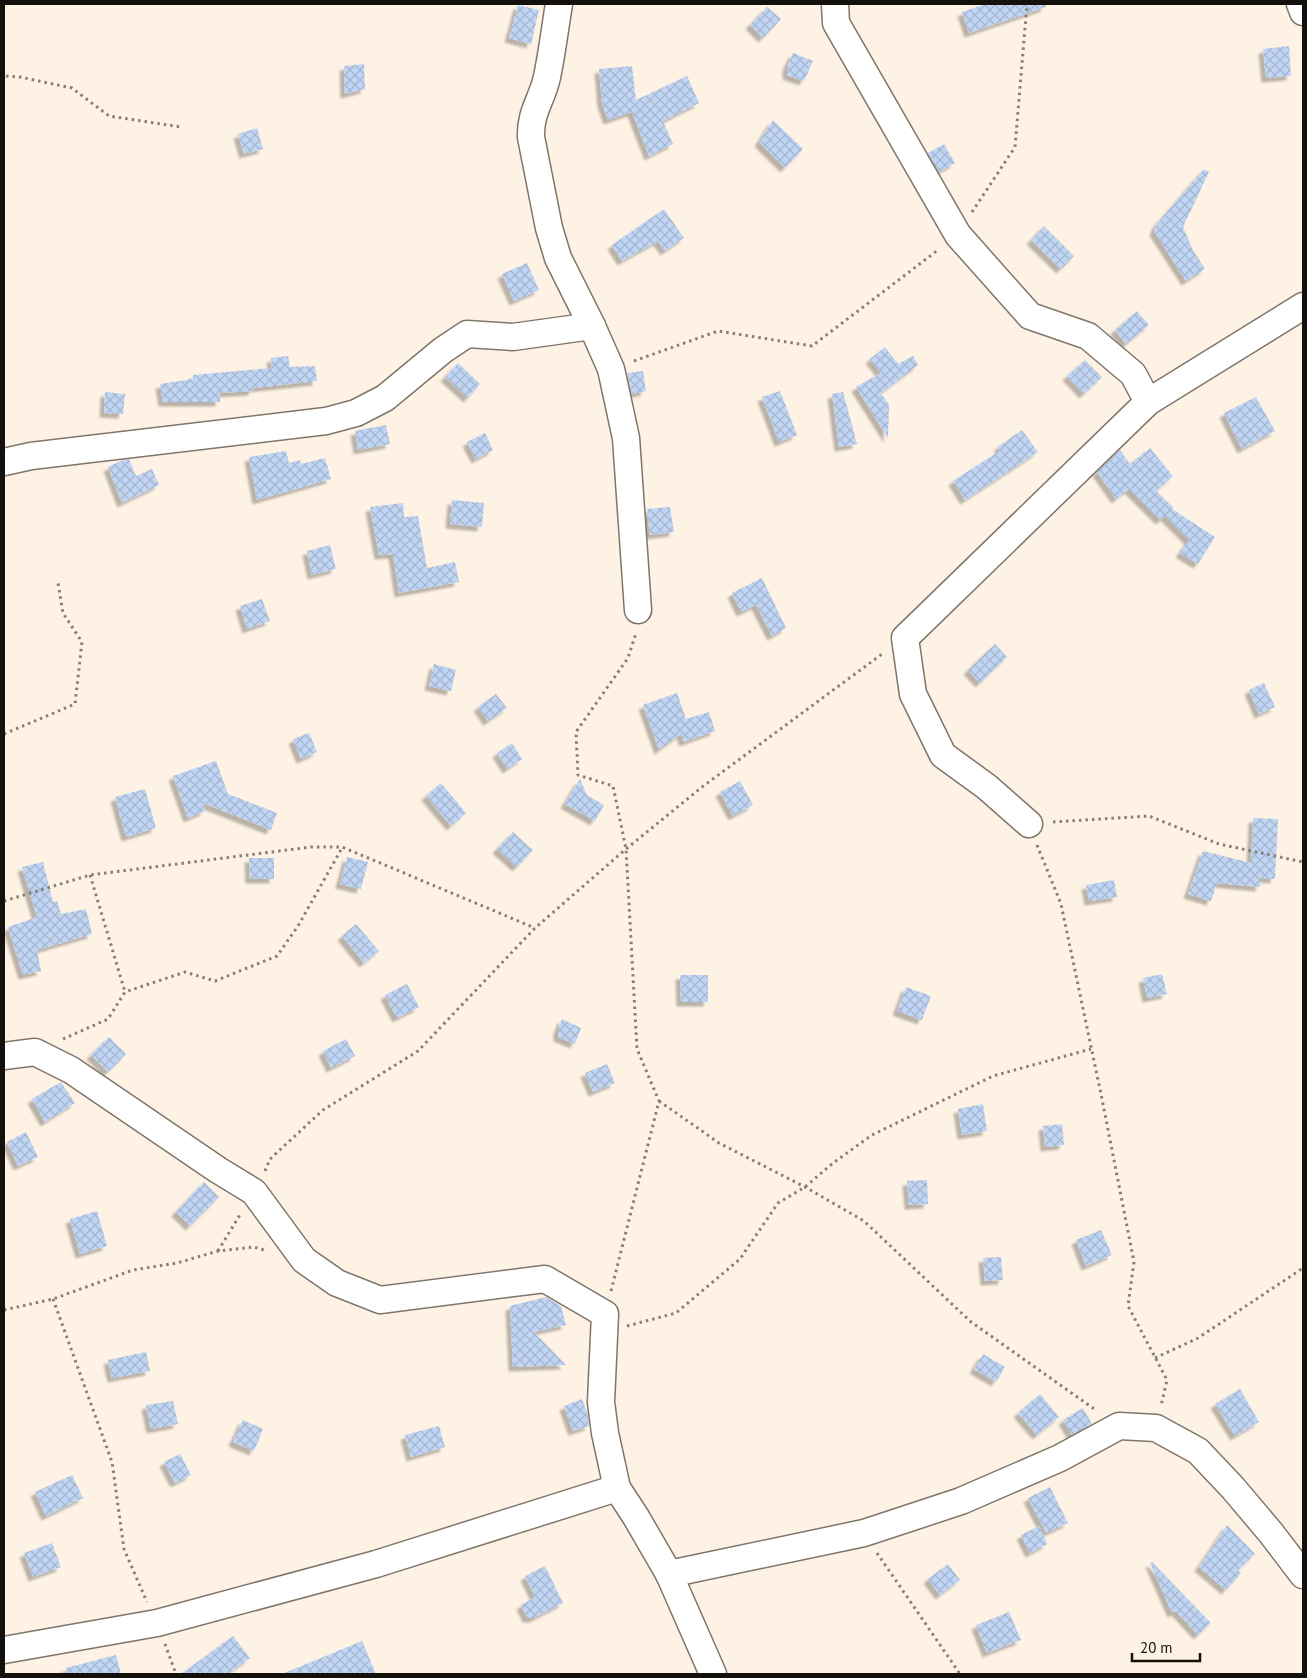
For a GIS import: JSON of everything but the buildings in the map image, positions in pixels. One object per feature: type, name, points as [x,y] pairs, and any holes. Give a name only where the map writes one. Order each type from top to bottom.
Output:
[{"type":"street","points":[[559,4],[546,80],[530,125],[531,137],[549,228],[558,258],[611,369],[626,438],[638,610]]},
{"type":"street","points":[[835,4],[836,23],[958,234],[1030,316],[1088,336],[1133,374],[1148,402]]},
{"type":"street","points":[[1300,4],[1303,12]]},
{"type":"street","points":[[1029,824],[987,787],[943,755],[913,694],[905,638],[1148,402],[1303,306]]},
{"type":"street","points":[[4,462],[31,456],[326,421],[356,413],[385,398],[436,356],[467,334],[513,337],[592,326]]},
{"type":"street","points":[[4,1056],[36,1052],[70,1070],[218,1170],[254,1192],[304,1260],[337,1283],[380,1300],[545,1279],[605,1323],[601,1402],[605,1433],[617,1488],[669,1574],[713,1674]]},
{"type":"street","points":[[669,1574],[864,1534],[961,1501],[1060,1458],[1119,1426],[1156,1428],[1198,1451],[1233,1488],[1271,1533],[1303,1576]]},
{"type":"street","points":[[4,1650],[157,1623],[376,1564],[617,1488]]},
{"type":"path","points":[[611,369],[718,331],[812,346],[958,234],[1015,147],[1027,4]]},
{"type":"path","points":[[6,76],[20,77],[72,88],[109,116],[181,127]]},
{"type":"path","points":[[4,734],[75,704],[82,642],[63,613],[58,583]]},
{"type":"path","points":[[638,610],[638,629],[628,658],[576,732],[578,775],[614,786],[626,850],[637,1049],[659,1101],[719,1143],[804,1187],[864,1221],[971,1322],[1119,1426]]},
{"type":"path","points":[[218,1251],[254,1192],[270,1159],[316,1116],[418,1051],[535,928],[626,850],[702,787],[905,638]]},
{"type":"path","points":[[1156,1428],[1167,1380],[1128,1306],[1134,1262],[1091,1049],[1061,904],[1029,824],[1149,816],[1219,844],[1303,862]]},
{"type":"path","points":[[4,901],[90,875],[311,847],[342,847],[535,928]]},
{"type":"path","points":[[36,1052],[108,1019],[125,992],[185,972],[216,981],[277,956],[298,926],[342,847]]},
{"type":"path","points":[[90,875],[125,992]]},
{"type":"path","points":[[659,1101],[605,1323],[676,1313],[740,1259],[778,1203],[804,1187],[872,1135],[993,1076],[1091,1049]]},
{"type":"path","points":[[4,1310],[53,1299],[133,1270],[177,1263],[218,1251],[254,1247],[304,1260]]},
{"type":"path","points":[[1155,1358],[1198,1338],[1303,1268]]},
{"type":"path","points":[[53,1299],[112,1462],[124,1550],[157,1623],[176,1674]]},
{"type":"path","points":[[864,1534],[960,1674]]}]
